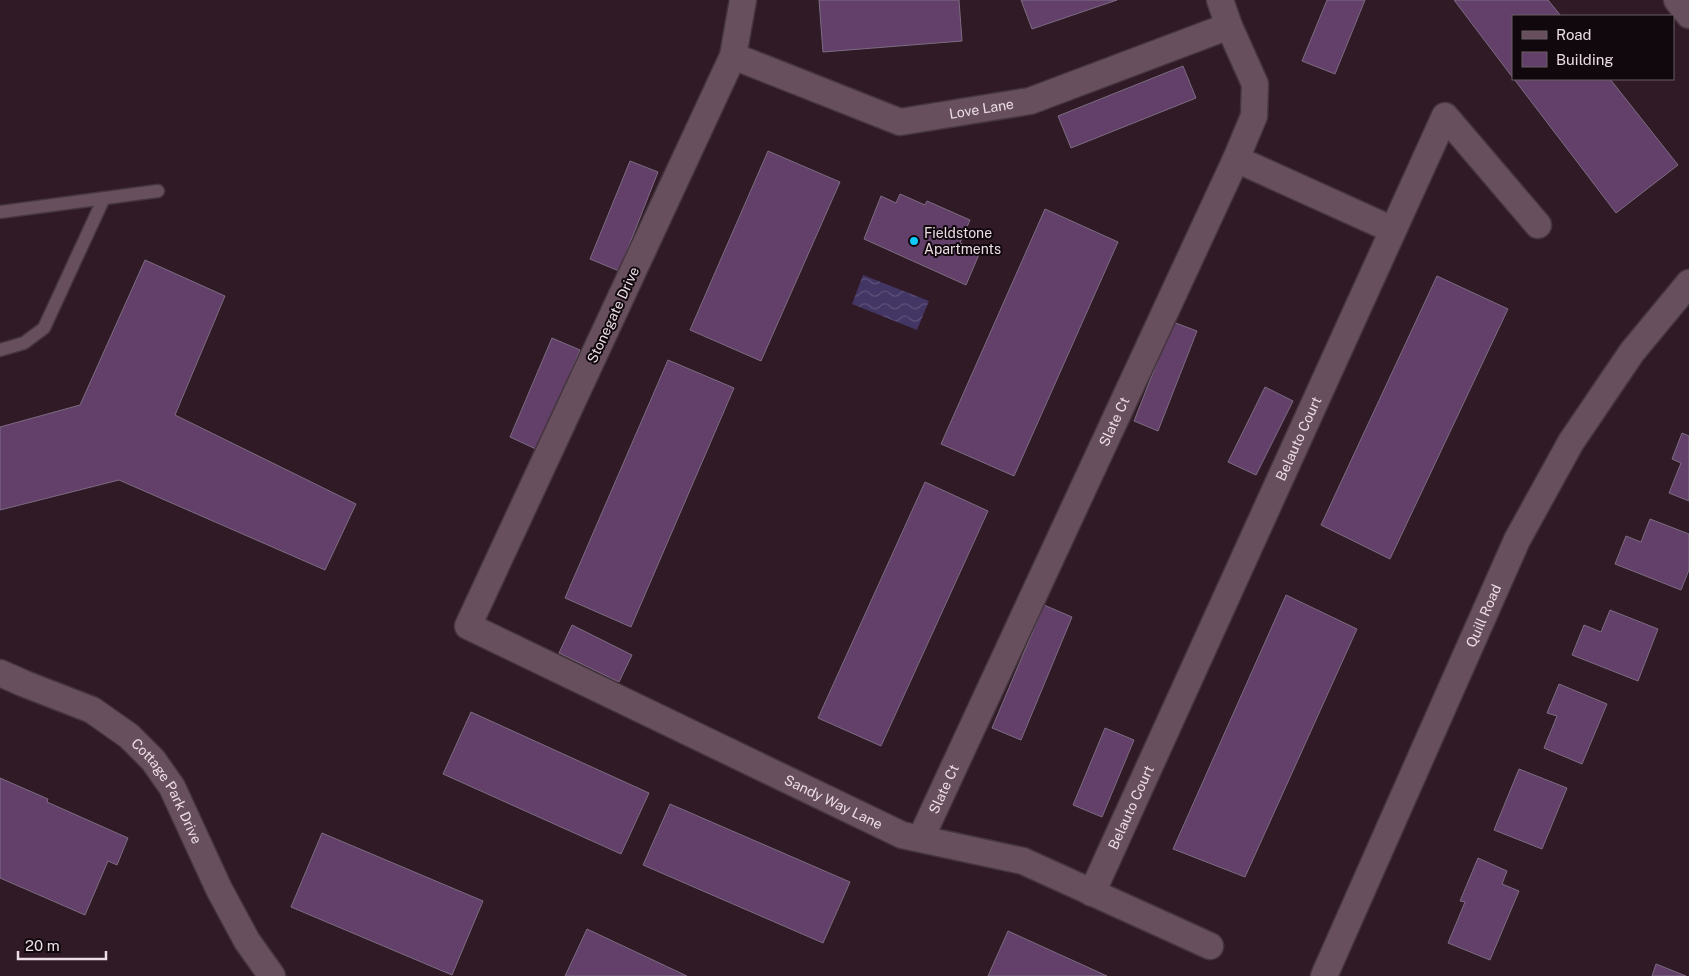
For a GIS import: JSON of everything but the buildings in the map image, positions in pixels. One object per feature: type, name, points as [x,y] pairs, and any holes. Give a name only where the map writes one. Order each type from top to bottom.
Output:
[{"type":"street","name":"Stonegate Drive","points":[[468,626],[733,56],[743,0]]},
{"type":"street","name":"Slate Ct","points":[[921,838],[1236,160],[1254,116],[1255,84],[1229,26],[1220,0]]},
{"type":"street","points":[[1677,0],[1689,15]]},
{"type":"street","name":"Love Lane","points":[[733,56],[900,122],[1030,101],[1229,26]]},
{"type":"street","name":"Belauto Court","points":[[1092,892],[1445,116],[1538,225]]},
{"type":"street","points":[[1236,160],[1393,230]]},
{"type":"street","name":"Quill Road","points":[[1324,976],[1517,540],[1571,442],[1632,352],[1689,283]]},
{"type":"street","name":"Sandy Way Lane","points":[[468,626],[902,835],[1023,861],[1210,946]]},
{"type":"street","name":"Cottage Park Drive","points":[[0,673],[92,710],[128,736],[153,760],[172,787],[219,889],[247,941],[272,976]]},
{"type":"lane","points":[[0,212],[158,191]]},
{"type":"lane","points":[[0,350],[24,343],[44,328],[104,198]]},
{"type":"water","points":[[863,275],[929,301],[917,330],[852,304]]},
{"type":"place","name":"Fieldstone Apartments","points":[[914,241]]}]
